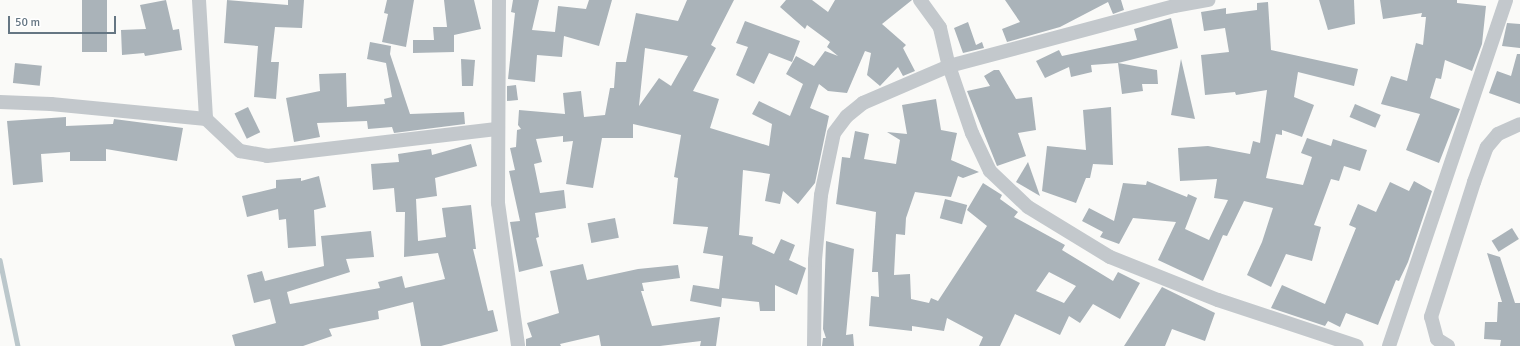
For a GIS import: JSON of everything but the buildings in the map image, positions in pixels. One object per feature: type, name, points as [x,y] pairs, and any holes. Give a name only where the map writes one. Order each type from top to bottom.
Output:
[{"type":"street","points":[[199,0],[206,119]]},
{"type":"street","points":[[498,0],[496,128],[498,203],[518,346]]},
{"type":"street","points":[[920,0],[940,28],[949,66],[972,133],[990,171],[1028,207],[1110,257],[1218,300],[1357,346]]},
{"type":"street","points":[[814,346],[820,202],[834,133],[847,116],[863,103],[949,66],[1172,3],[1208,0]]},
{"type":"street","points":[[1389,346],[1506,0]]},
{"type":"street","points":[[0,102],[51,104],[206,119],[240,151],[267,156],[496,128]]},
{"type":"street","points":[[1448,346],[1437,339],[1432,317],[1474,182],[1487,147],[1498,134],[1520,124]]},
{"type":"waterway","points":[[0,260],[18,346]]}]
